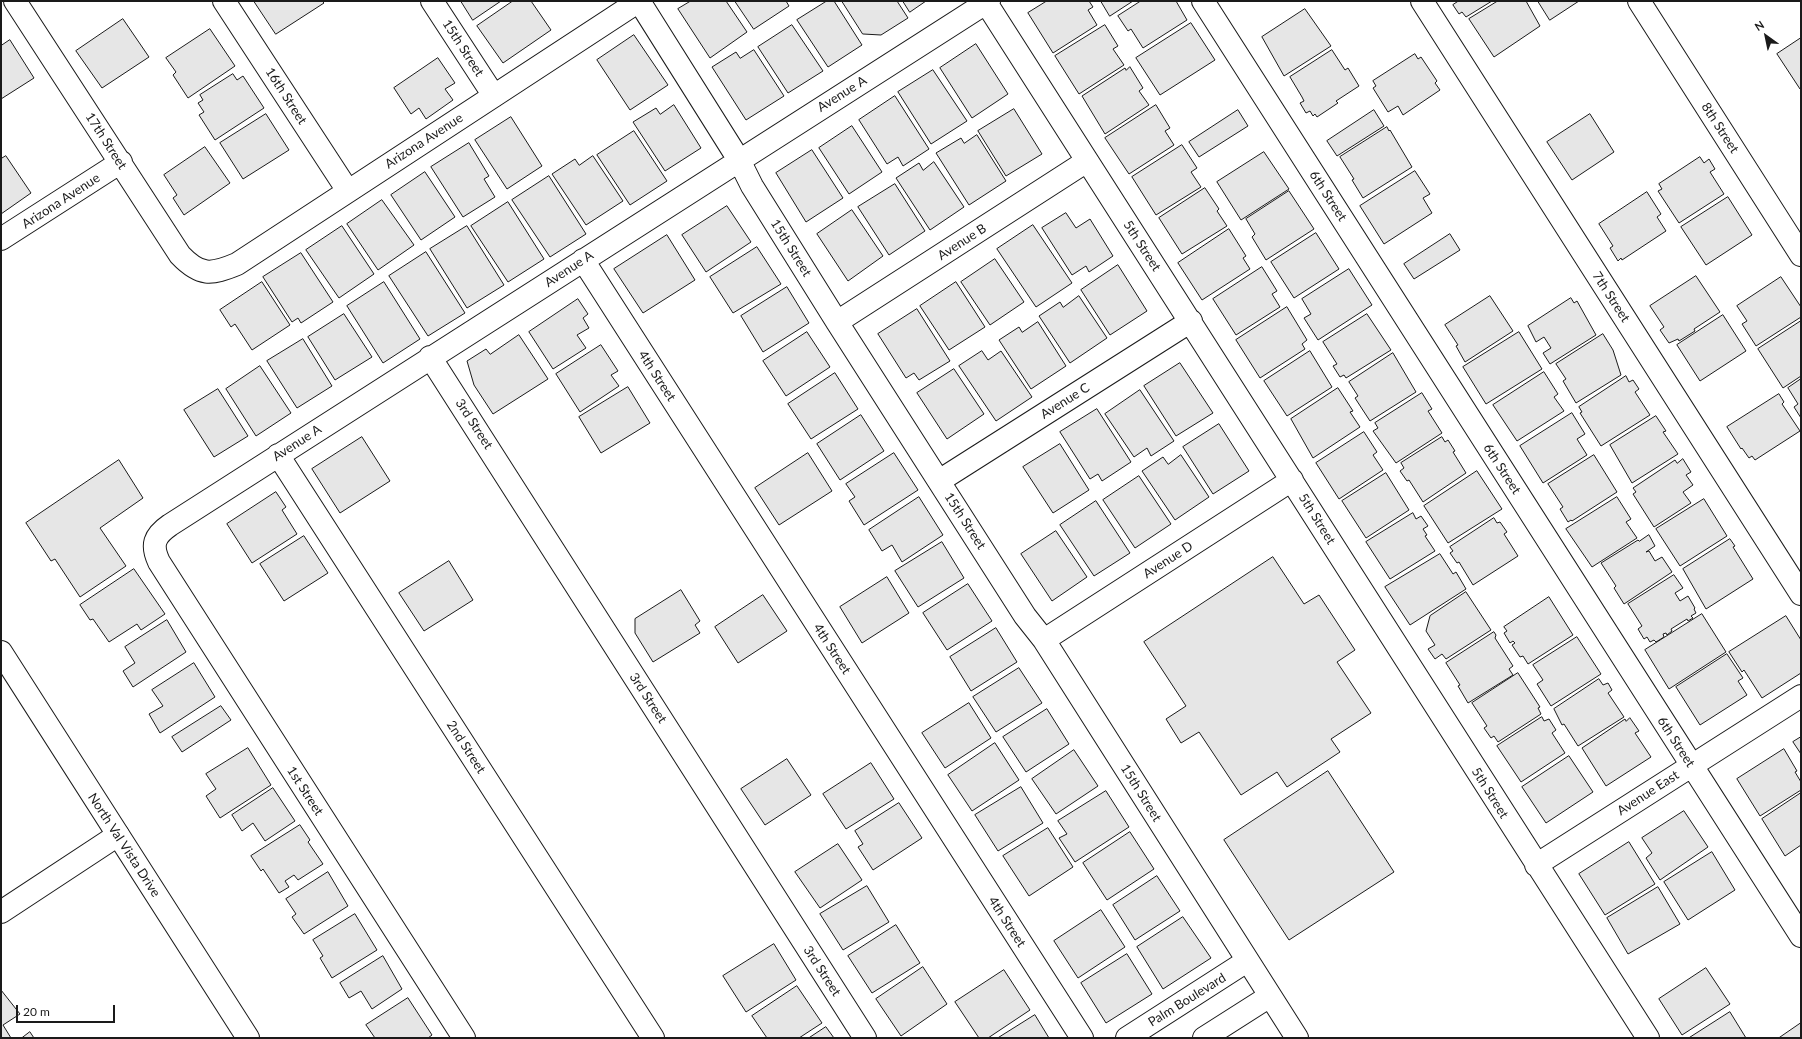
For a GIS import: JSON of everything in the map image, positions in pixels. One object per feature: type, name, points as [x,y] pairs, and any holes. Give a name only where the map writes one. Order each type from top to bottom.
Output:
[{"type":"main road","name":"17th Street","points":[[15,1],[180,255],[196,269],[205,273]]},
{"type":"main road","name":"16th Street","points":[[224,1],[348,191]]},
{"type":"main road","name":"15th Street","points":[[432,1],[494,96]]},
{"type":"main road","name":"Arizona Avenue","points":[[205,273],[216,272],[236,264],[639,1]]},
{"type":"main road","name":"15th Street","points":[[639,1],[739,160],[752,186],[837,322],[1025,616],[1044,640],[1297,1038]]},
{"type":"main road","name":"6th Street","points":[[1203,1],[1801,936]]},
{"type":"main road","name":"7th Street","points":[[1422,1],[1801,594]]},
{"type":"main road","name":"8th Street","points":[[1639,1],[1801,255]]},
{"type":"main road","name":"Avenue A","points":[[155,541],[161,531],[170,524],[987,2]]},
{"type":"main road","name":"5th Street","points":[[987,2],[1536,865],[1648,1038]]},
{"type":"main road","name":"Avenue B","points":[[837,322],[1087,161]]},
{"type":"main road","name":"Arizona Avenue","points":[[1,239],[121,162]]},
{"type":"main road","name":"4th Street","points":[[583,260],[1082,1038]]},
{"type":"main road","name":"Avenue C","points":[[939,481],[1190,321]]},
{"type":"main road","name":"3rd Street","points":[[430,357],[865,1038]]},
{"type":"main road","name":"2nd Street","points":[[278,455],[653,1038]]},
{"type":"main road","name":"Avenue D","points":[[1044,640],[1292,480]]},
{"type":"main road","name":"1st Street","points":[[155,541],[154,552],[159,562],[464,1038]]},
{"type":"main road","name":"North Val Vista Drive","points":[[1,652],[248,1038]]},
{"type":"main road","name":"Avenue East","points":[[1536,865],[1801,696]]},
{"type":"main road","points":[[1,912],[118,835]]},
{"type":"main road","name":"Palm Boulevard","points":[[1126,1038],[1247,961]]},
{"type":"main road","points":[[1204,1038],[1270,996]]},
{"type":"building","points":[[254,1],[322,1],[324,3],[276,34]]},
{"type":"building","points":[[461,1],[501,1],[473,20]]},
{"type":"building","points":[[513,1],[531,1],[551,30],[503,63],[477,26]]},
{"type":"building","points":[[691,1],[726,1],[747,32],[710,58],[678,9]]},
{"type":"building","points":[[735,1],[786,1],[789,6],[754,29]]},
{"type":"building","points":[[827,1],[834,1],[862,45],[828,67],[797,20]]},
{"type":"building","points":[[842,1],[897,1],[908,18],[881,35],[863,34]]},
{"type":"building","points":[[903,1],[926,1],[910,12]]},
{"type":"building","points":[[1047,1],[1089,1],[1093,7],[1088,10],[1097,25],[1053,53],[1028,13]]},
{"type":"building","points":[[1101,1],[1133,1],[1110,16]]},
{"type":"building","points":[[1141,1],[1176,1],[1187,20],[1143,48],[1131,29],[1128,31],[1118,16]]},
{"type":"building","points":[[1458,1],[1492,1],[1466,17],[1462,12],[1459,14],[1453,5]]},
{"type":"building","points":[[1498,1],[1526,1],[1540,26],[1494,57],[1469,19]]},
{"type":"building","points":[[1538,1],[1579,1],[1550,20]]},
{"type":"building","points":[[1305,9],[1331,46],[1284,76],[1262,37]]},
{"type":"building","points":[[123,19],[149,57],[102,88],[76,51]]},
{"type":"building","points":[[1191,23],[1215,60],[1160,95],[1136,58]]},
{"type":"building","points":[[792,25],[823,71],[788,93],[758,47]]},
{"type":"building","points":[[1105,25],[1118,46],[1113,49],[1124,65],[1079,94],[1055,56]]},
{"type":"building","points":[[210,29],[235,66],[188,98],[173,75],[176,72],[166,58]]},
{"type":"building","points":[[634,35],[668,85],[630,110],[597,60]]},
{"type":"building","points":[[1801,38],[1801,88],[1800,89],[1777,54]]},
{"type":"building","points":[[10,40],[34,78],[1,99],[1,46]]},
{"type":"building","points":[[976,44],[1008,94],[972,118],[940,68]]},
{"type":"building","points":[[754,50],[784,96],[746,120],[712,67],[736,52],[740,58]]},
{"type":"building","points":[[1332,50],[1345,70],[1348,68],[1359,86],[1336,101],[1338,103],[1317,117],[1315,114],[1313,116],[1310,111],[1306,113],[1300,103],[1304,101],[1290,77]]},
{"type":"building","points":[[1415,54],[1418,59],[1421,57],[1437,81],[1435,83],[1440,90],[1403,115],[1398,106],[1388,112],[1373,88],[1376,86],[1373,81]]},
{"type":"building","points":[[438,58],[455,83],[445,89],[453,100],[426,119],[419,108],[411,114],[394,88]]},
{"type":"building","points":[[1130,67],[1143,88],[1139,91],[1149,105],[1105,134],[1082,96],[1125,68],[1126,70]]},
{"type":"building","points":[[933,70],[967,121],[931,144],[898,92]]},
{"type":"building","points":[[233,74],[237,80],[243,76],[264,108],[215,140],[199,115],[204,112],[198,103],[203,100],[200,95]]},
{"type":"building","points":[[895,96],[929,149],[903,166],[898,157],[887,164],[859,120]]},
{"type":"building","points":[[674,105],[701,148],[665,171],[633,122],[656,108],[660,114]]},
{"type":"building","points":[[1156,105],[1170,128],[1165,131],[1174,145],[1129,174],[1105,138]]},
{"type":"building","points":[[1014,109],[1042,154],[1006,176],[978,131]]},
{"type":"building","points":[[1238,110],[1248,126],[1199,157],[1189,142]]},
{"type":"building","points":[[1374,110],[1384,126],[1337,156],[1327,141]]},
{"type":"building","points":[[266,114],[289,150],[243,179],[220,143]]},
{"type":"building","points":[[1590,114],[1614,152],[1572,180],[1547,142]]},
{"type":"building","points":[[511,117],[542,166],[507,189],[475,140]]},
{"type":"building","points":[[852,126],[882,172],[849,194],[819,148]]},
{"type":"building","points":[[1387,127],[1412,167],[1363,198],[1352,180],[1354,179],[1340,157]]},
{"type":"building","points":[[634,131],[667,181],[630,205],[597,155]]},
{"type":"building","points":[[977,135],[1006,181],[969,205],[936,153],[961,138],[964,143]]},
{"type":"building","points":[[469,143],[489,176],[484,179],[495,197],[463,217],[431,167]]},
{"type":"building","points":[[1182,145],[1197,168],[1191,172],[1201,187],[1156,215],[1132,177]]},
{"type":"building","points":[[205,147],[230,183],[184,215],[173,198],[177,195],[164,175]]},
{"type":"building","points":[[812,150],[843,198],[806,222],[776,173]]},
{"type":"building","points":[[1264,152],[1289,189],[1241,220],[1217,182]]},
{"type":"building","points":[[6,156],[31,193],[1,214],[1,159]]},
{"type":"building","points":[[593,156],[623,201],[586,225],[552,174],[575,159],[579,165]]},
{"type":"building","points":[[1700,157],[1704,163],[1709,159],[1715,169],[1710,172],[1724,194],[1679,223],[1658,191],[1662,189],[1659,184]]},
{"type":"building","points":[[934,162],[964,207],[930,230],[896,178],[919,163],[923,170]]},
{"type":"building","points":[[1415,171],[1430,194],[1423,198],[1432,213],[1384,244],[1360,206]]},
{"type":"building","points":[[425,172],[455,217],[421,240],[391,195]]},
{"type":"building","points":[[549,176],[586,234],[550,257],[512,200]]},
{"type":"building","points":[[895,184],[925,231],[889,255],[858,207]]},
{"type":"building","points":[[1205,188],[1219,209],[1217,211],[1227,226],[1182,254],[1159,218]]},
{"type":"building","points":[[1289,191],[1314,229],[1266,260],[1252,237],[1255,234],[1246,219]]},
{"type":"building","points":[[1647,192],[1661,214],[1657,217],[1666,231],[1622,260],[1621,258],[1618,261],[1610,248],[1613,246],[1599,224]]},
{"type":"building","points":[[1728,197],[1752,235],[1706,265],[1681,227]]},
{"type":"building","points":[[382,200],[414,245],[378,270],[347,224]]},
{"type":"building","points":[[508,202],[544,259],[508,282],[471,226]]},
{"type":"building","points":[[727,206],[751,242],[706,272],[682,235]]},
{"type":"building","points":[[852,210],[883,256],[848,281],[817,234]]},
{"type":"building","points":[[1066,213],[1076,228],[1090,219],[1113,256],[1089,272],[1086,266],[1072,275],[1042,228]]},
{"type":"building","points":[[1033,225],[1072,283],[1036,307],[997,249]]},
{"type":"building","points":[[342,226],[374,274],[339,298],[306,250]]},
{"type":"building","points":[[467,226],[504,285],[467,308],[430,249]]},
{"type":"building","points":[[1229,229],[1246,256],[1243,258],[1250,269],[1202,300],[1178,263]]},
{"type":"building","points":[[1316,233],[1339,269],[1294,298],[1271,262]]},
{"type":"building","points":[[1450,234],[1460,250],[1414,279],[1404,264]]},
{"type":"building","points":[[667,235],[695,280],[643,313],[614,269]]},
{"type":"building","points":[[757,247],[781,284],[733,313],[710,277]]},
{"type":"building","points":[[426,252],[465,313],[428,336],[389,276]]},
{"type":"building","points":[[301,253],[333,302],[301,323],[298,318],[292,322],[263,277]]},
{"type":"building","points":[[995,259],[1024,302],[990,325],[961,282]]},
{"type":"building","points":[[1118,265],[1147,311],[1110,335],[1081,290]]},
{"type":"building","points":[[1262,267],[1277,291],[1272,294],[1280,307],[1236,335],[1213,299]]},
{"type":"building","points":[[1349,269],[1372,305],[1318,340],[1304,318],[1311,314],[1302,299]]},
{"type":"building","points":[[1696,276],[1720,312],[1679,341],[1678,339],[1669,343],[1660,330],[1664,327],[1650,306]]},
{"type":"building","points":[[1781,277],[1801,307],[1801,317],[1756,346],[1742,324],[1747,321],[1737,306]]},
{"type":"building","points":[[262,282],[290,325],[252,350],[235,324],[231,327],[220,310]]},
{"type":"building","points":[[384,282],[420,339],[383,363],[347,306]]},
{"type":"building","points":[[956,282],[985,327],[949,350],[920,306]]},
{"type":"building","points":[[787,287],[809,323],[763,352],[741,316]]},
{"type":"building","points":[[1079,296],[1107,338],[1070,363],[1039,316],[1060,302],[1063,307]]},
{"type":"building","points":[[1490,296],[1513,331],[1465,362],[1456,346],[1458,345],[1445,325]]},
{"type":"building","points":[[1571,298],[1574,303],[1577,301],[1596,335],[1550,364],[1543,353],[1551,348],[1544,337],[1536,342],[1528,326]]},
{"type":"building","points":[[578,299],[588,314],[583,318],[589,328],[577,335],[586,348],[553,369],[529,332]]},
{"type":"building","points":[[1287,307],[1307,340],[1302,344],[1305,349],[1260,378],[1236,340]]},
{"type":"building","points":[[917,309],[950,361],[919,380],[914,373],[906,378],[878,334]]},
{"type":"building","points":[[344,314],[372,357],[335,380],[308,337]]},
{"type":"building","points":[[1367,314],[1391,350],[1346,378],[1344,375],[1340,377],[1333,366],[1337,364],[1323,342]]},
{"type":"building","points":[[1723,315],[1746,351],[1700,381],[1677,345]]},
{"type":"building","points":[[1801,321],[1801,376],[1783,388],[1758,349]]},
{"type":"building","points":[[1038,322],[1066,366],[1031,389],[999,340],[1019,327],[1022,332]]},
{"type":"building","points":[[807,332],[830,367],[786,396],[763,361]]},
{"type":"building","points":[[1519,332],[1542,369],[1486,404],[1463,367]]},
{"type":"building","points":[[1603,334],[1613,350],[1621,375],[1576,403],[1563,381],[1566,379],[1556,364]]},
{"type":"building","points":[[519,335],[548,379],[493,414],[474,385],[467,361],[486,349],[490,354]]},
{"type":"building","points":[[303,339],[332,386],[297,408],[267,361]]},
{"type":"building","points":[[601,345],[618,371],[611,375],[619,386],[580,412],[556,374]]},
{"type":"building","points":[[982,351],[988,360],[1001,351],[1032,397],[996,421],[959,366]]},
{"type":"building","points":[[1310,351],[1332,387],[1287,416],[1264,381]]},
{"type":"building","points":[[1393,353],[1416,392],[1370,421],[1355,398],[1358,396],[1349,382]]},
{"type":"building","points":[[1180,363],[1213,413],[1176,436],[1144,386]]},
{"type":"building","points":[[260,366],[291,413],[256,436],[226,389]]},
{"type":"building","points":[[954,369],[984,414],[947,439],[917,393]]},
{"type":"building","points":[[1544,372],[1558,394],[1554,397],[1564,411],[1517,441],[1493,405]]},
{"type":"building","points":[[835,373],[858,409],[811,439],[788,404]]},
{"type":"building","points":[[1626,376],[1629,382],[1633,380],[1639,389],[1635,392],[1650,415],[1601,446],[1580,413],[1582,412],[1579,407]]},
{"type":"building","points":[[1801,379],[1801,418],[1794,407],[1798,404],[1788,388]]},
{"type":"building","points":[[628,387],[650,423],[601,453],[579,417]]},
{"type":"building","points":[[1338,388],[1353,411],[1350,412],[1360,427],[1313,458],[1291,419]]},
{"type":"building","points":[[218,389],[248,436],[214,457],[184,410]]},
{"type":"building","points":[[1140,390],[1174,441],[1151,456],[1147,448],[1134,457],[1105,414]]},
{"type":"building","points":[[1422,393],[1432,409],[1428,411],[1442,433],[1396,463],[1373,431],[1378,428],[1375,423]]},
{"type":"building","points":[[1779,394],[1784,402],[1782,404],[1800,431],[1755,460],[1752,456],[1749,458],[1742,448],[1741,449],[1727,427]]},
{"type":"building","points":[[1097,409],[1131,462],[1102,481],[1098,474],[1090,479],[1060,432]]},
{"type":"building","points":[[1572,413],[1585,434],[1577,439],[1587,455],[1543,483],[1520,446]]},
{"type":"building","points":[[861,415],[884,451],[840,480],[817,444]]},
{"type":"building","points":[[1656,416],[1666,431],[1663,432],[1678,454],[1632,483],[1610,445]]},
{"type":"building","points":[[1219,424],[1249,471],[1213,494],[1183,447]]},
{"type":"building","points":[[1364,432],[1377,452],[1373,455],[1383,470],[1339,499],[1316,463]]},
{"type":"building","points":[[362,437],[390,481],[340,513],[312,469]]},
{"type":"building","points":[[1442,437],[1445,442],[1448,440],[1455,451],[1453,452],[1466,473],[1423,502],[1409,480],[1407,481],[1400,471],[1404,468],[1401,463]]},
{"type":"building","points":[[1060,444],[1089,490],[1053,513],[1023,467]]},
{"type":"building","points":[[808,453],[832,491],[779,525],[755,488]]},
{"type":"building","points":[[894,453],[918,490],[864,525],[849,501],[855,497],[846,484]]},
{"type":"building","points":[[1181,455],[1209,497],[1175,520],[1142,471],[1163,457],[1168,464]]},
{"type":"building","points":[[1594,455],[1617,492],[1572,521],[1571,520],[1568,522],[1560,509],[1563,507],[1548,484]]},
{"type":"building","points":[[1683,459],[1691,472],[1686,475],[1693,485],[1683,492],[1691,503],[1654,527],[1633,494],[1636,492],[1633,488],[1675,460],[1677,463]]},
{"type":"building","points":[[119,460],[143,498],[100,528],[126,566],[80,597],[55,559],[51,561],[26,523]]},
{"type":"building","points":[[1477,471],[1502,509],[1448,543],[1424,506]]},
{"type":"building","points":[[1386,473],[1409,510],[1366,538],[1342,501]]},
{"type":"building","points":[[1139,476],[1171,524],[1135,548],[1103,500]]},
{"type":"building","points":[[276,492],[286,507],[282,510],[297,534],[252,563],[227,524]]},
{"type":"building","points":[[919,497],[943,535],[902,562],[892,545],[882,551],[869,530]]},
{"type":"building","points":[[1617,497],[1631,519],[1626,522],[1637,538],[1592,567],[1566,529]]},
{"type":"building","points":[[1704,499],[1727,536],[1680,566],[1656,529]]},
{"type":"building","points":[[1096,501],[1130,553],[1094,576],[1060,525]]},
{"type":"building","points":[[1413,513],[1416,519],[1421,516],[1428,526],[1423,529],[1427,535],[1425,536],[1435,551],[1390,579],[1366,542]]},
{"type":"building","points":[[1494,518],[1497,523],[1500,522],[1507,532],[1504,534],[1518,556],[1473,585],[1459,562],[1457,563],[1450,553],[1453,551],[1450,547]]},
{"type":"building","points":[[1056,531],[1087,577],[1052,601],[1021,554]]},
{"type":"building","points":[[1649,535],[1655,546],[1646,552],[1649,551],[1655,561],[1662,557],[1672,572],[1624,604],[1614,588],[1616,586],[1601,563],[1638,540],[1639,541]]},
{"type":"building","points":[[304,536],[328,573],[284,601],[260,564]]},
{"type":"building","points":[[1730,539],[1735,546],[1733,547],[1753,579],[1706,609],[1683,569]]},
{"type":"building","points":[[942,542],[964,578],[918,607],[895,571]]},
{"type":"building","points":[[1440,554],[1453,574],[1456,572],[1466,589],[1410,625],[1385,587]]},
{"type":"building","points":[[1273,557],[1304,604],[1319,595],[1355,650],[1337,662],[1371,713],[1331,739],[1340,752],[1287,787],[1277,772],[1241,795],[1199,732],[1181,743],[1166,719],[1186,706],[1144,642]]},
{"type":"building","points":[[449,561],[473,600],[424,631],[399,593]]},
{"type":"building","points":[[134,569],[165,614],[141,630],[137,624],[109,642],[93,619],[90,620],[80,605]]},
{"type":"building","points":[[1674,575],[1683,588],[1675,593],[1680,601],[1688,596],[1695,608],[1696,613],[1691,616],[1693,618],[1688,621],[1687,619],[1671,629],[1672,631],[1667,635],[1666,633],[1663,634],[1664,637],[1656,642],[1654,640],[1650,642],[1647,637],[1644,639],[1638,629],[1642,626],[1628,604]]},
{"type":"building","points":[[887,577],[909,613],[862,643],[840,607]]},
{"type":"building","points":[[968,584],[992,621],[947,650],[923,613]]},
{"type":"building","points":[[681,590],[700,621],[695,625],[700,633],[653,662],[635,633],[635,619]]},
{"type":"building","points":[[1466,592],[1491,630],[1446,659],[1442,654],[1435,659],[1428,649],[1435,645],[1426,631],[1430,616]]},
{"type":"building","points":[[763,595],[787,631],[738,663],[715,627]]},
{"type":"building","points":[[1549,597],[1573,635],[1528,664],[1523,656],[1520,657],[1512,645],[1515,643],[1513,641],[1510,643],[1504,633],[1507,631],[1504,627]]},
{"type":"building","points":[[1702,614],[1726,652],[1669,689],[1645,650]]},
{"type":"building","points":[[1786,616],[1801,640],[1801,673],[1762,698],[1744,670],[1742,672],[1729,652]]},
{"type":"building","points":[[167,620],[186,652],[133,687],[123,671],[135,663],[125,647]]},
{"type":"building","points":[[996,628],[1017,662],[971,691],[950,657]]},
{"type":"building","points":[[1494,632],[1496,635],[1495,638],[1513,666],[1509,669],[1513,675],[1468,703],[1458,686],[1460,685],[1446,663]]},
{"type":"building","points":[[1577,637],[1601,674],[1551,706],[1537,684],[1543,680],[1533,665]]},
{"type":"building","points":[[1727,654],[1743,678],[1738,681],[1747,695],[1700,725],[1676,687]]},
{"type":"building","points":[[194,663],[215,697],[160,733],[149,714],[163,706],[152,690]]},
{"type":"building","points":[[1019,668],[1042,703],[996,732],[973,697]]},
{"type":"building","points":[[1518,673],[1540,707],[1538,708],[1541,714],[1498,742],[1494,736],[1491,738],[1484,728],[1487,726],[1472,703]]},
{"type":"building","points":[[1599,679],[1603,685],[1608,683],[1612,690],[1608,693],[1624,717],[1578,746],[1564,724],[1562,725],[1554,709]]},
{"type":"building","points":[[969,703],[991,738],[945,768],[922,733]]},
{"type":"building","points":[[221,706],[231,720],[182,752],[172,737]]},
{"type":"building","points":[[1047,709],[1069,744],[1026,772],[1003,737]]},
{"type":"building","points":[[1542,717],[1544,721],[1549,719],[1556,730],[1552,733],[1565,753],[1521,782],[1497,746]]},
{"type":"building","points":[[1630,718],[1639,731],[1635,733],[1651,757],[1606,786],[1582,748],[1625,719],[1626,721]]},
{"type":"building","points":[[1801,737],[1801,754],[1793,742]]},
{"type":"building","points":[[995,743],[1019,780],[972,811],[948,775]]},
{"type":"building","points":[[248,748],[271,785],[220,818],[206,796],[216,789],[206,774]]},
{"type":"building","points":[[1784,749],[1797,771],[1795,772],[1801,782],[1801,790],[1760,816],[1737,779]]},
{"type":"building","points":[[1074,750],[1098,786],[1056,814],[1032,779]]},
{"type":"building","points":[[1569,756],[1593,792],[1546,823],[1522,787]]},
{"type":"building","points":[[787,759],[811,795],[765,825],[741,789]]},
{"type":"building","points":[[871,763],[894,799],[846,829],[823,794]]},
{"type":"building","points":[[1328,771],[1394,872],[1289,940],[1224,840]]},
{"type":"building","points":[[1021,787],[1043,823],[998,851],[975,815]]},
{"type":"building","points":[[273,788],[295,821],[265,841],[253,823],[242,831],[232,815]]},
{"type":"building","points":[[1106,791],[1129,827],[1075,862],[1059,838],[1067,834],[1058,821]]},
{"type":"building","points":[[1801,793],[1801,845],[1785,856],[1762,819]]},
{"type":"building","points":[[899,803],[922,838],[873,870],[858,847],[863,844],[855,831]]},
{"type":"building","points":[[1684,811],[1708,847],[1660,880],[1646,858],[1652,853],[1642,838]]},
{"type":"building","points":[[300,825],[310,840],[308,842],[323,864],[298,880],[294,875],[285,881],[289,887],[279,893],[263,869],[261,871],[251,856]]},
{"type":"building","points":[[1048,828],[1073,867],[1029,896],[1003,856]]},
{"type":"building","points":[[1130,832],[1154,869],[1107,900],[1083,863]]},
{"type":"building","points":[[1629,842],[1655,884],[1605,915],[1579,874]]},
{"type":"building","points":[[838,844],[862,880],[820,908],[795,872]]},
{"type":"building","points":[[1712,852],[1735,890],[1688,920],[1664,882]]},
{"type":"building","points":[[328,872],[348,906],[304,934],[292,917],[296,914],[286,899]]},
{"type":"building","points":[[1157,876],[1180,911],[1135,940],[1113,905]]},
{"type":"building","points":[[867,886],[889,922],[843,950],[820,914]]},
{"type":"building","points":[[1658,887],[1680,924],[1628,954],[1607,918]]},
{"type":"building","points":[[1101,910],[1125,947],[1078,978],[1054,941]]},
{"type":"building","points":[[355,914],[377,950],[332,978],[320,958],[323,956],[313,940]]},
{"type":"building","points":[[1183,917],[1211,958],[1163,989],[1137,947]]},
{"type":"building","points":[[896,925],[920,963],[872,993],[848,956]]},
{"type":"building","points":[[774,944],[796,980],[746,1012],[723,976]]},
{"type":"building","points":[[1127,954],[1152,994],[1106,1023],[1081,983]]},
{"type":"building","points":[[383,956],[402,989],[372,1009],[361,991],[349,998],[340,983]]},
{"type":"building","points":[[923,967],[947,1004],[901,1036],[876,999]]},
{"type":"building","points":[[1706,968],[1730,1004],[1682,1035],[1659,999]]},
{"type":"building","points":[[1004,970],[1030,1010],[988,1038],[979,1038],[955,1002]]},
{"type":"building","points":[[797,986],[822,1023],[799,1038],[767,1038],[752,1016]]},
{"type":"building","points":[[1,990],[20,1014],[3,1025],[11,1038],[1,1038]]},
{"type":"building","points":[[408,998],[432,1035],[428,1038],[375,1038],[366,1025]]},
{"type":"building","points":[[1730,1012],[1746,1038],[1689,1038]]},
{"type":"building","points":[[1035,1015],[1049,1038],[998,1038]]},
{"type":"building","points":[[1801,1023],[1801,1038],[1779,1038]]},
{"type":"building","points":[[826,1027],[834,1038],[809,1038]]},
{"type":"building","points":[[30,1032],[34,1038],[22,1038]]}]
